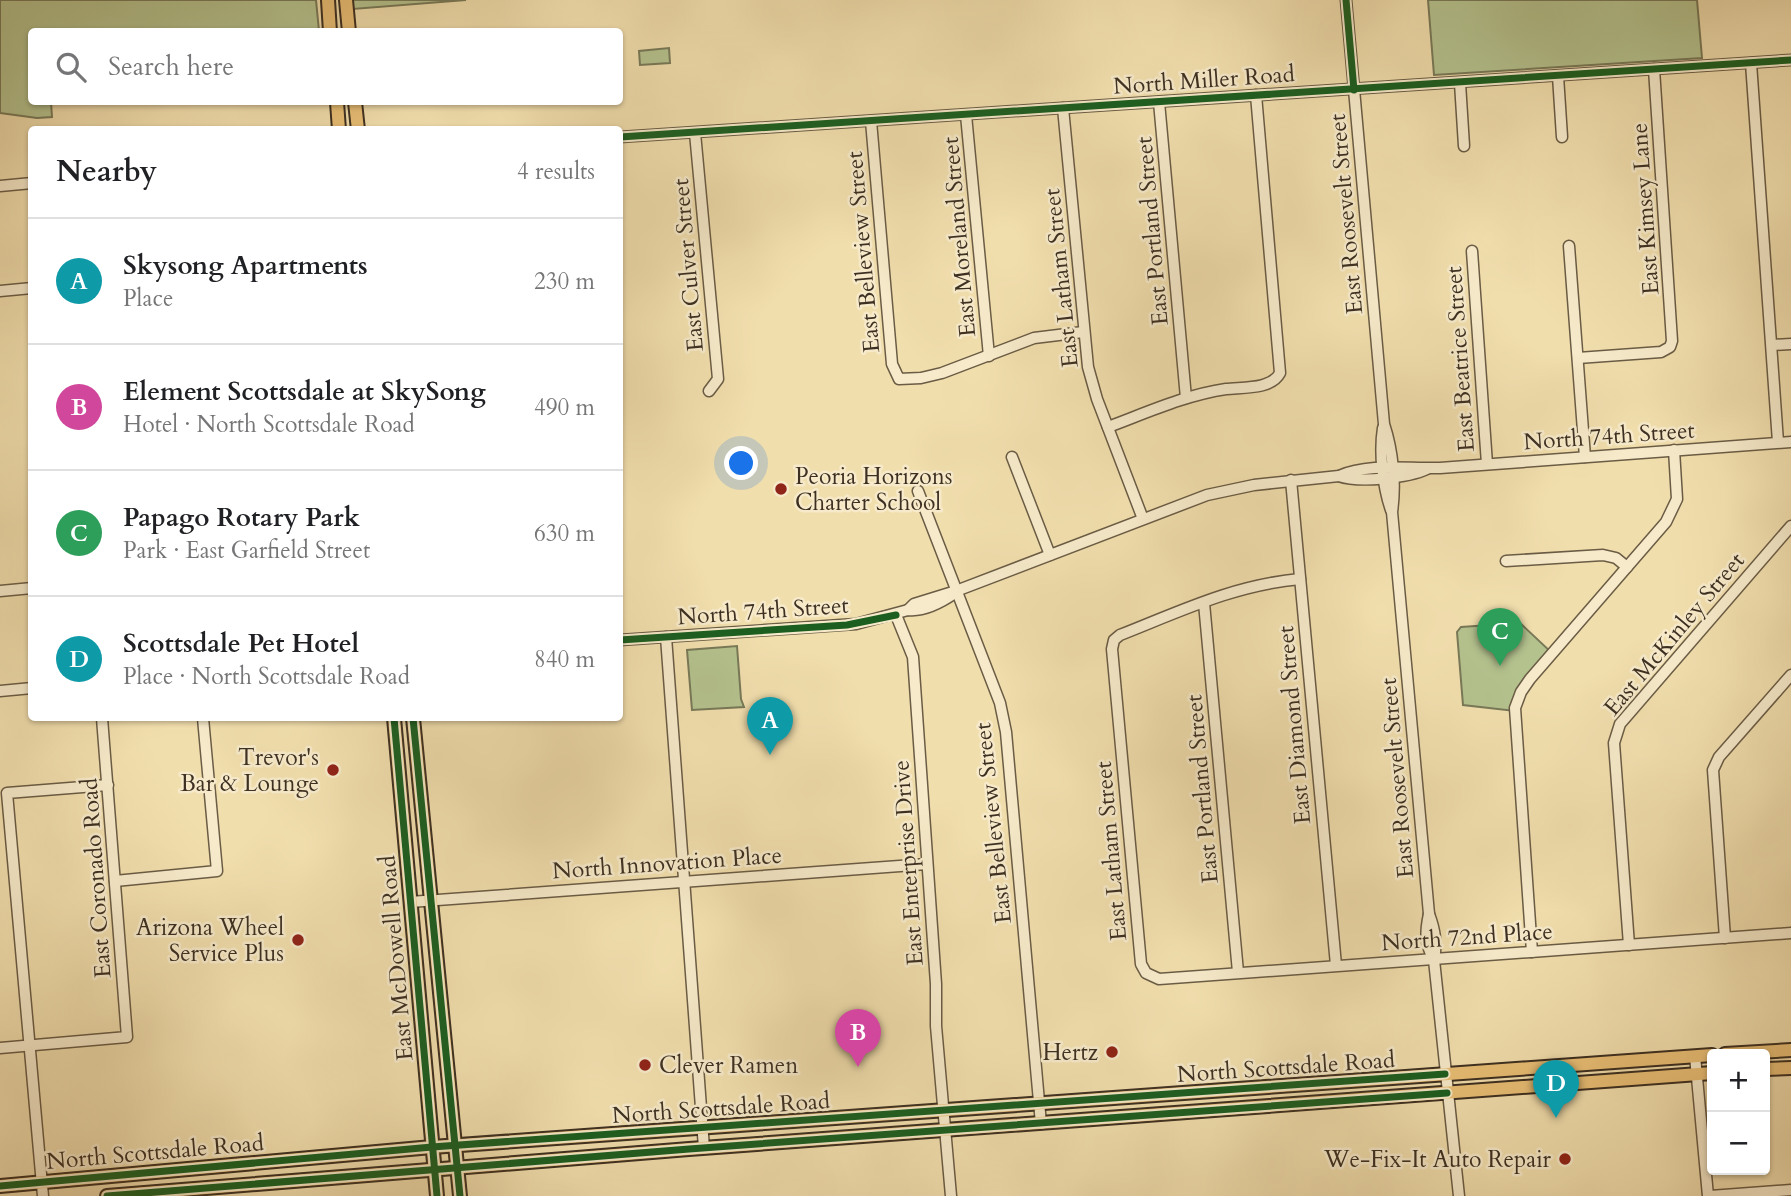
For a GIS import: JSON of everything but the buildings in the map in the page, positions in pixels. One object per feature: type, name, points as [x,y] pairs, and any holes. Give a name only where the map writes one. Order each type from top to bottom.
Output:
[{"type":"main road","points":[[328,0],[330,28]]},
{"type":"main road","points":[[346,0],[349,28]]},
{"type":"main road","points":[[337,105],[339,126]]},
{"type":"main road","points":[[355,105],[358,126]]},
{"type":"main road","name":"East McDowell Road","points":[[394,721],[437,1196]]},
{"type":"main road","name":"East McDowell Road","points":[[413,721],[460,1196]]},
{"type":"main road","points":[[1770,1051],[1791,1050]]},
{"type":"main road","name":"North Scottsdale Road","points":[[0,1186],[432,1147],[1707,1055]]},
{"type":"main road","points":[[1770,1069],[1791,1068]]},
{"type":"main road","name":"North Scottsdale Road","points":[[107,1196],[704,1148],[1707,1073]]},
{"type":"street","name":"East Roosevelt Street","points":[[1346,0],[1384,424],[1381,441],[1388,472],[1387,498],[1392,512],[1429,914],[1427,947],[1434,960],[1460,1196]]},
{"type":"street","name":"North Miller Road","points":[[623,137],[1791,60]]},
{"type":"street","points":[[1751,63],[1778,442]]},
{"type":"street","name":"East Kimsey Lane","points":[[1578,358],[1661,352],[1670,347],[1673,334],[1654,69]]},
{"type":"street","points":[[1558,76],[1562,137]]},
{"type":"street","points":[[1460,83],[1464,146]]},
{"type":"street","points":[[1108,428],[1210,391],[1266,384],[1277,379],[1280,366],[1256,95]]},
{"type":"street","name":"East Portland Street","points":[[1159,102],[1186,398]]},
{"type":"street","name":"East Latham Street","points":[[1063,108],[1087,368],[1143,519]]},
{"type":"street","name":"East Moreland Street","points":[[966,115],[989,356]]},
{"type":"street","name":"East Belleview Street","points":[[871,121],[892,364],[899,379],[942,373],[989,356]]},
{"type":"street","name":"East Culver Street","points":[[695,132],[718,379],[709,391]]},
{"type":"street","points":[[0,186],[28,183]]},
{"type":"street","points":[[1569,246],[1585,457]]},
{"type":"street","name":"East Beatrice Street","points":[[1472,251],[1487,464]]},
{"type":"street","points":[[0,291],[28,288]]},
{"type":"street","points":[[989,356],[1034,338],[1083,332]]},
{"type":"street","points":[[1772,345],[1791,344]]},
{"type":"street","name":"North 74th Street","points":[[623,640],[847,625],[908,610],[916,611],[944,601],[956,592],[1207,495],[1291,480],[1339,476],[1350,471],[1416,474],[1429,468],[1791,442]]},
{"type":"street","points":[[1532,952],[1515,708],[1530,679],[1673,511],[1678,481],[1674,450]]},
{"type":"street","points":[[1012,457],[1050,555]]},
{"type":"street","name":"East Diamond Street","points":[[1291,480],[1335,965]]},
{"type":"street","name":"East Belleview Street","points":[[918,491],[1000,704],[1006,732],[1041,1124]]},
{"type":"street","name":"East McKinley Street","points":[[1629,945],[1614,743],[1616,733],[1620,724],[1791,526]]},
{"type":"street","points":[[1506,561],[1603,555],[1616,558],[1627,566]]},
{"type":"street","points":[[1203,603],[1252,586],[1300,579]]},
{"type":"street","points":[[0,592],[28,588]]},
{"type":"street","name":"East Portland Street","points":[[1203,603],[1238,972]]},
{"type":"street","name":"East Latham Street","points":[[1146,974],[1141,964],[1112,649],[1114,640],[1120,635],[1203,603]]},
{"type":"street","name":"East Enterprise Drive","points":[[896,615],[913,657],[936,984],[942,1111]]},
{"type":"street","points":[[666,637],[704,1148]]},
{"type":"street","points":[[1725,938],[1713,770],[1719,757],[1791,675]]},
{"type":"street","points":[[0,691],[28,688]]},
{"type":"street","name":"East Coronado Road","points":[[29,1045],[127,1037],[102,721]]},
{"type":"street","points":[[116,881],[217,872],[203,721]]},
{"type":"street","points":[[43,1196],[7,793],[108,785]]},
{"type":"street","name":"North Innovation Place","points":[[410,902],[926,864]]},
{"type":"street","name":"North 72nd Place","points":[[1146,974],[1159,979],[1791,933]]},
{"type":"street","points":[[0,1048],[29,1045]]},
{"type":"street","points":[[1695,1056],[1709,1196],[1791,1190]]},
{"type":"street","points":[[942,1111],[951,1196]]},
{"type":"green space","points":[[0,0],[316,0],[319,28],[28,28],[28,105],[51,105],[52,117],[37,118],[0,113]]},
{"type":"green space","points":[[352,0],[466,0],[353,9]]},
{"type":"green space","points":[[1428,0],[1697,0],[1702,58],[1434,75]]},
{"type":"green space","points":[[669,48],[670,63],[640,65],[639,51]]},
{"type":"green space","points":[[1520,623],[1552,653],[1529,679],[1515,711],[1463,705],[1457,632],[1461,627]]},
{"type":"green space","points":[[737,646],[744,707],[692,710],[687,650]]},
{"type":"cycle path","points":[[1346,0],[1354,90]]},
{"type":"cycle path","points":[[623,137],[1791,60]]},
{"type":"cycle path","points":[[623,640],[847,625],[896,615]]},
{"type":"cycle path","points":[[394,721],[437,1196]]},
{"type":"cycle path","points":[[413,721],[460,1196]]},
{"type":"cycle path","points":[[0,1186],[432,1147],[1445,1074]]},
{"type":"cycle path","points":[[107,1196],[689,1149],[1447,1093]]},
{"type":"place","name":"Peoria Horizons Charter School","points":[[781,489]]},
{"type":"place","name":"Papago Rotary Park","points":[[1500,666]]},
{"type":"place","name":"Skysong Apartments","points":[[770,755]]},
{"type":"place","name":"Trevor's Bar & Lounge","points":[[333,770]]},
{"type":"place","name":"Arizona Wheel Service Plus","points":[[298,940]]},
{"type":"place","name":"Hertz","points":[[1112,1052]]},
{"type":"place","name":"Clever Ramen","points":[[645,1065]]},
{"type":"place","name":"Element Scottsdale at SkySong","points":[[858,1067]]},
{"type":"place","name":"Scottsdale Pet Hotel","points":[[1556,1118]]},
{"type":"place","name":"We-Fix-It Auto Repair","points":[[1565,1159]]}]
